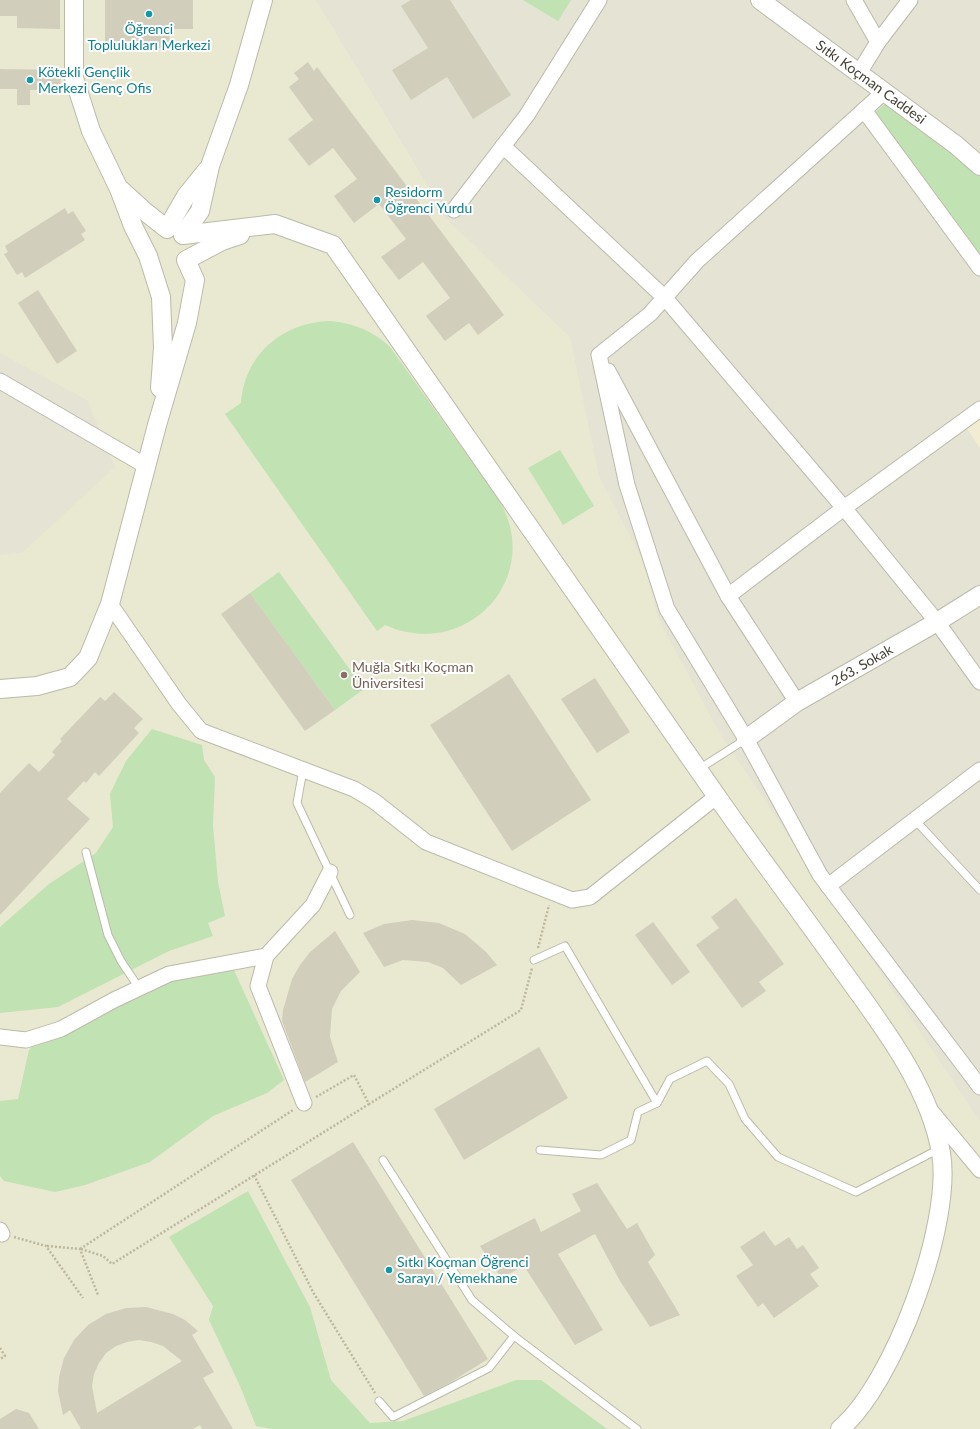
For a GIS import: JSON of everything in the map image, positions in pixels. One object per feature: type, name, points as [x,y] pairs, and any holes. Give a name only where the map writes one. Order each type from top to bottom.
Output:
[{"type":"street","points":[[74,0],[74,78],[91,131],[119,189],[133,226],[148,256],[161,297],[163,348],[157,424]]},
{"type":"street","points":[[175,232],[200,211],[210,166],[239,85],[263,0]]},
{"type":"street","points":[[454,210],[526,115],[599,0]]},
{"type":"street","name":"Sıtkı Koçman Caddesi","points":[[760,0],[956,145],[980,166]]},
{"type":"street","points":[[854,0],[878,42]]},
{"type":"street","points":[[858,73],[878,42],[910,0]]},
{"type":"street","points":[[599,355],[650,314],[697,261],[884,92]]},
{"type":"street","points":[[864,110],[980,268]]},
{"type":"street","points":[[503,146],[665,298],[844,508],[937,622],[980,682]]},
{"type":"street","points":[[0,688],[37,686],[70,677],[88,658],[110,604],[157,424],[187,323],[195,280],[186,260],[189,247],[175,232],[142,210],[119,189]]},
{"type":"street","points":[[275,224],[222,241],[186,260],[182,265],[169,270],[156,267],[148,256],[147,249],[152,236],[157,232],[175,232],[275,224],[333,245],[717,796],[902,1055],[925,1104],[940,1148],[941,1186],[935,1237],[926,1267],[902,1333],[881,1379],[861,1408],[840,1429]]},
{"type":"street","points":[[599,355],[728,596],[797,702]]},
{"type":"street","points":[[599,355],[627,485],[668,609],[746,739],[820,875],[980,1087]]},
{"type":"street","points":[[0,381],[146,466]]},
{"type":"street","points":[[728,596],[844,508],[980,409]]},
{"type":"street","name":"263. Sokak","points":[[746,739],[797,702],[937,622],[980,595]]},
{"type":"street","points":[[110,604],[178,704],[201,731],[354,789],[374,801],[426,842],[572,900],[590,897],[717,796]]},
{"type":"street","points":[[828,886],[980,770]]},
{"type":"street","points":[[304,1104],[258,986],[266,956],[313,905],[330,872]]},
{"type":"street","points":[[0,1037],[26,1040],[61,1029],[169,974],[266,956]]},
{"type":"street","points":[[925,1104],[980,1170]]},
{"type":"lane","points":[[699,769],[746,739]]},
{"type":"lane","points":[[304,770],[297,803],[350,914]]},
{"type":"lane","points":[[915,820],[980,890]]},
{"type":"lane","points":[[86,852],[108,935],[121,961],[139,988]]},
{"type":"lane","points":[[534,960],[565,946],[657,1103]]},
{"type":"lane","points":[[540,1150],[601,1155],[631,1140],[638,1112],[657,1103],[670,1079],[707,1061],[729,1084],[745,1119],[778,1157],[856,1192],[940,1148]]},
{"type":"lane","points":[[383,1160],[472,1300],[514,1336],[637,1429]]},
{"type":"lane","points":[[380,1401],[393,1417],[489,1368],[514,1336]]},
{"type":"path","points":[[1,1232],[46,1246],[80,1249],[103,1256],[112,1264],[521,1010],[549,904]]},
{"type":"path","points":[[80,1249],[304,1104],[354,1075],[369,1104]]},
{"type":"path","points":[[254,1175],[313,1292],[380,1401]]},
{"type":"path","points":[[46,1246],[83,1298]]},
{"type":"path","points":[[80,1249],[98,1295]]},
{"type":"path","points":[[0,1348],[5,1356],[0,1359]]},
{"type":"shaded area","name":"Muğla Sıtkı Koçman Üniversitesi","points":[[0,0],[980,0],[980,1429],[0,1429]]},
{"type":"shaded area","name":"Muğla Sıtkı Koçman Üniversitesi","points":[[0,0],[316,0],[431,191],[429,202],[570,337],[599,476],[643,561],[658,618],[719,732],[980,1121],[980,1429],[0,1429],[0,555],[23,552],[115,467],[87,400],[0,353]]},
{"type":"shaded area","points":[[980,416],[980,448],[966,427]]},
{"type":"green space","points":[[523,0],[571,0],[558,21]]},
{"type":"green space","points":[[886,103],[980,176],[980,259],[871,116]]},
{"type":"green space","points":[[330,321],[355,326],[370,332],[390,347],[497,497],[510,526],[512,555],[505,582],[491,604],[470,621],[445,632],[416,633],[385,625],[377,631],[225,414],[241,403],[244,386],[250,370],[258,356],[269,344],[297,327]]},
{"type":"green space","points":[[560,450],[594,506],[563,525],[528,468]]},
{"type":"green space","points":[[279,572],[364,689],[335,710],[250,593]]},
{"type":"green space","points":[[152,729],[202,745],[204,760],[215,777],[213,826],[218,882],[225,916],[208,923],[213,936],[169,951],[58,1007],[0,1013],[0,927],[49,884],[96,853],[113,827],[110,794],[126,761]]},
{"type":"green space","points":[[214,968],[233,968],[284,1080],[267,1093],[213,1116],[150,1162],[85,1185],[55,1192],[4,1181],[0,1176],[0,1101],[18,1099],[29,1050],[47,1029],[150,988]]},
{"type":"green space","points":[[248,1191],[310,1307],[331,1380],[370,1423],[403,1421],[516,1380],[541,1380],[607,1429],[272,1429],[256,1426],[240,1386],[209,1320],[213,1306],[169,1237]]},
{"type":"building","points":[[0,0],[60,0],[60,29],[17,28],[17,16],[0,16]]},
{"type":"building","name":"Öğrenci Toplulukları Merkezi","points":[[105,0],[193,0],[193,29],[170,29],[169,48],[105,48]]},
{"type":"building","points":[[411,0],[450,0],[511,95],[473,119],[447,77],[411,100],[392,70],[428,48],[401,6]]},
{"type":"building","name":"Residorm Öğrenci Yurdu","points":[[308,62],[314,71],[317,67],[504,315],[478,335],[469,323],[445,341],[426,316],[450,298],[423,262],[399,280],[381,257],[406,239],[379,204],[354,223],[334,196],[357,179],[333,148],[309,166],[288,139],[313,120],[289,87],[299,79],[294,73]]},
{"type":"building","name":"Kötekli Gençlik Merkezi Genç Ofis","points":[[0,69],[61,70],[60,90],[30,90],[30,105],[17,105],[17,89],[0,89]]},
{"type":"building","points":[[65,208],[68,214],[73,211],[86,231],[81,234],[85,240],[25,278],[22,272],[17,275],[4,254],[8,252],[5,246]]},
{"type":"building","points":[[38,290],[77,351],[57,364],[18,303]]},
{"type":"building","points":[[250,593],[335,710],[305,731],[221,614]]},
{"type":"building","points":[[509,674],[591,800],[512,851],[430,725]]},
{"type":"building","points":[[595,678],[630,732],[597,753],[561,699]]},
{"type":"building","points":[[114,692],[143,719],[134,728],[139,733],[99,776],[95,772],[86,783],[84,781],[67,799],[90,819],[0,915],[0,793],[29,763],[39,772],[55,755],[52,752],[62,741],[60,739],[100,697],[105,701]]},
{"type":"building","points":[[736,898],[784,964],[759,982],[766,991],[742,1008],[696,945],[719,928],[711,917]]},
{"type":"building","points":[[412,920],[439,923],[465,934],[486,952],[497,965],[461,985],[443,968],[428,962],[403,960],[384,967],[363,933],[384,924]]},
{"type":"building","points":[[653,922],[690,972],[672,985],[635,935]]},
{"type":"building","points":[[335,931],[360,972],[341,991],[332,1009],[330,1037],[338,1062],[305,1082],[282,1021],[283,1010],[292,979],[300,965],[310,952]]},
{"type":"building","points":[[539,1047],[568,1098],[464,1160],[434,1109]]},
{"type":"building","name":"Sıtkı Koçman Öğrenci Sarayı / Yemekhane","points":[[353,1142],[488,1359],[451,1382],[424,1396],[291,1180]]},
{"type":"building","points":[[597,1183],[627,1229],[637,1223],[655,1255],[648,1262],[680,1315],[650,1327],[620,1281],[595,1234],[558,1254],[603,1330],[575,1345],[524,1266],[501,1278],[480,1246],[535,1218],[541,1232],[581,1211],[572,1194]]},
{"type":"building","points":[[764,1231],[775,1246],[789,1237],[797,1249],[803,1245],[819,1268],[810,1274],[819,1286],[774,1318],[763,1303],[758,1307],[736,1276],[753,1265],[740,1247]]},
{"type":"building","points":[[146,1307],[173,1314],[185,1320],[198,1331],[192,1335],[214,1372],[203,1378],[233,1429],[202,1429],[200,1425],[193,1429],[81,1429],[70,1410],[63,1415],[58,1391],[59,1377],[64,1358],[74,1340],[88,1325],[106,1314],[126,1308]],"holes":[[[139,1340],[163,1346],[182,1361],[97,1413],[92,1386],[94,1374],[106,1353],[116,1346],[127,1342]]]},
{"type":"building","points":[[16,1409],[29,1413],[39,1429],[0,1429],[0,1419]]},
{"type":"place","name":"Öğrenci Toplulukları Merkezi","points":[[149,14]]},
{"type":"place","name":"Kötekli Gençlik Merkezi Genç Ofis","points":[[30,80]]},
{"type":"place","name":"Residorm Öğrenci Yurdu","points":[[377,200]]},
{"type":"place","name":"Muğla Sıtkı Koçman Üniversitesi","points":[[344,675]]},
{"type":"place","name":"Sıtkı Koçman Öğrenci Sarayı / Yemekhane","points":[[389,1270]]}]
